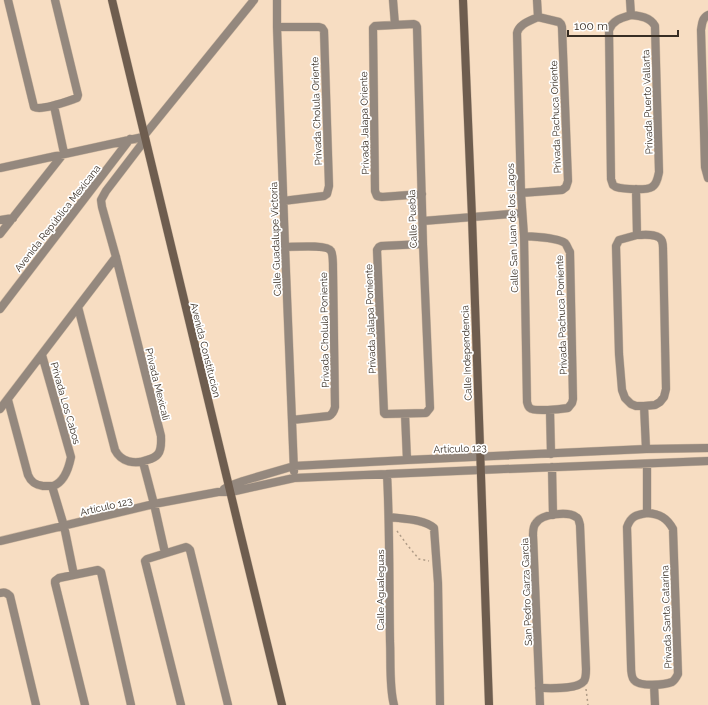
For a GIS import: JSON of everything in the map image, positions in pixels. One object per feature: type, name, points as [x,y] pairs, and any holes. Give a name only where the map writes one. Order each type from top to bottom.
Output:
[{"type":"street","points":[[8,0],[34,107],[38,109],[54,106],[78,98],[55,0]]},
{"type":"street","name":"Avenida Constitucion","points":[[112,0],[144,138],[282,705]]},
{"type":"street","points":[[0,168],[130,139],[144,138],[254,0]]},
{"type":"street","name":"Calle Guadalupe Victoria","points":[[277,0],[294,478]]},
{"type":"street","points":[[393,0],[395,25]]},
{"type":"street","name":"Calle Independencia","points":[[463,0],[489,705]]},
{"type":"street","points":[[538,0],[538,17]]},
{"type":"street","points":[[630,0],[631,15]]},
{"type":"street","name":"Privada Puerto Vallarta","points":[[631,15],[650,20],[655,26],[659,172],[658,178],[651,188],[636,189],[616,187],[613,185],[611,179],[609,30],[611,25],[615,22],[621,18],[631,15]]},
{"type":"street","points":[[708,15],[702,22],[701,30],[705,167],[708,178]]},
{"type":"street","name":"Calle San Juan de los Lagos","points":[[538,17],[519,27],[517,33],[521,194],[524,236],[527,402],[528,407],[531,409],[550,410]]},
{"type":"street","name":"Privada Pachuca Oriente","points":[[521,194],[562,190],[566,187],[568,182],[562,27],[559,22],[538,17]]},
{"type":"street","name":"Calle Puebla","points":[[395,25],[414,24],[416,25],[417,35],[422,221],[430,408],[426,413],[405,414]]},
{"type":"street","name":"Privada Jalapa Oriente","points":[[395,25],[375,26],[373,28],[375,191],[377,196],[382,197],[422,194]]},
{"type":"street","name":"Privada Cholula Oriente","points":[[277,27],[319,27],[324,31],[329,186],[327,194],[324,196],[283,201]]},
{"type":"street","points":[[54,106],[64,153]]},
{"type":"street","name":"Privada Mexicali","points":[[143,462],[157,455],[160,450],[161,436],[101,200],[144,138]]},
{"type":"street","name":"Avenida República Mexicana","points":[[0,309],[130,139]]},
{"type":"street","points":[[0,234],[64,153]]},
{"type":"street","points":[[636,189],[637,235]]},
{"type":"street","points":[[422,221],[522,213]]},
{"type":"street","points":[[0,220],[13,218]]},
{"type":"street","points":[[637,235],[650,235],[658,237],[662,240],[663,248],[666,389],[664,397],[660,402],[655,405],[644,406],[636,406],[631,404],[625,398],[622,390],[619,354],[616,246],[619,240],[637,235]]},
{"type":"street","name":"Privada Pachuca Poniente","points":[[524,236],[558,240],[564,243],[570,252],[573,399],[568,408],[550,410]]},
{"type":"street","name":"Privada Jalapa Poniente","points":[[405,414],[388,415],[384,413],[377,250],[381,246],[423,244]]},
{"type":"street","name":"Privada Cholula Poniente","points":[[285,247],[322,246],[328,248],[331,252],[333,269],[335,410],[329,416],[292,420]]},
{"type":"street","points":[[0,409],[116,257]]},
{"type":"street","points":[[78,307],[115,450],[124,460],[131,462],[143,462],[165,553]]},
{"type":"street","name":"Privada Los Cabos","points":[[42,355],[71,457],[69,467],[65,475],[52,486]]},
{"type":"street","points":[[8,400],[30,480],[42,486],[52,486],[64,526],[74,575]]},
{"type":"street","points":[[644,406],[646,450]]},
{"type":"street","points":[[550,410],[551,454]]},
{"type":"street","points":[[405,414],[407,460]]},
{"type":"street","name":"Artículo 123","points":[[230,489],[242,481],[294,466],[708,448]]},
{"type":"street","name":"Artículo 123","points":[[0,542],[154,504],[294,478],[708,461]]},
{"type":"street","points":[[647,464],[647,513]]},
{"type":"street","points":[[539,688],[572,687],[579,685],[584,681],[586,668],[579,520],[573,515],[553,515],[552,467]]},
{"type":"street","name":"Calle Agualeguas","points":[[387,474],[392,693],[394,705]]},
{"type":"street","name":"Privada Santa Catarina","points":[[647,513],[662,517],[669,522],[673,529],[678,674],[673,681],[654,685],[635,682],[632,679],[631,665],[627,527],[629,521],[633,517],[639,514],[647,513]]},
{"type":"street","name":"San Pedro Garza Garcia","points":[[540,705],[533,535],[535,523],[543,517],[553,515]]},
{"type":"street","points":[[389,519],[424,523],[434,528],[437,564],[440,705]]},
{"type":"street","points":[[181,705],[145,561],[147,559],[186,547],[190,550],[228,705]]},
{"type":"street","points":[[85,705],[55,581],[59,578],[98,570],[101,572],[131,705]]},
{"type":"street","points":[[0,593],[4,592],[10,596],[36,705]]},
{"type":"street","points":[[654,685],[655,705]]},
{"type":"path","points":[[389,519],[419,559],[437,564]]},
{"type":"path","points":[[584,681],[588,705]]}]
